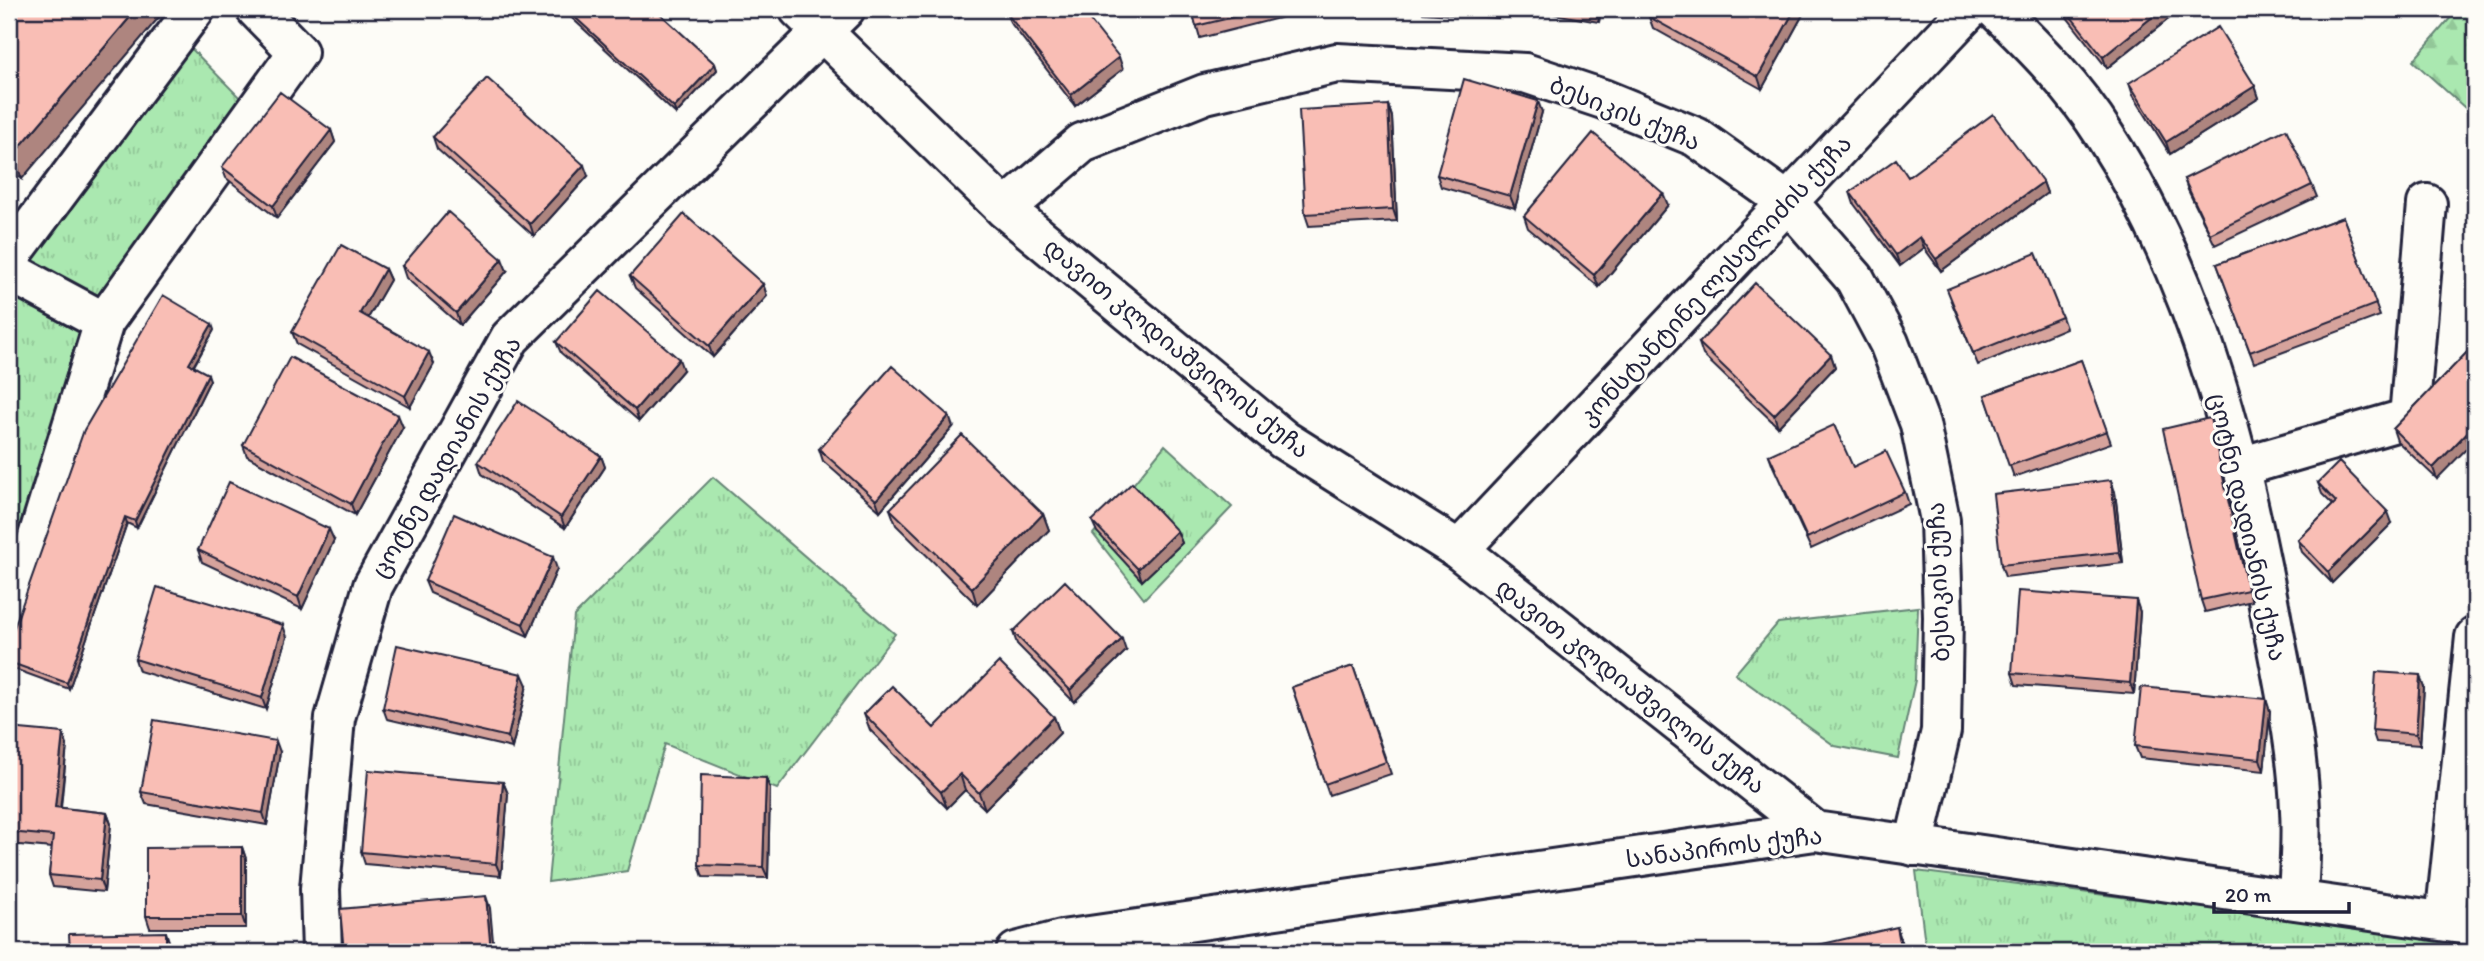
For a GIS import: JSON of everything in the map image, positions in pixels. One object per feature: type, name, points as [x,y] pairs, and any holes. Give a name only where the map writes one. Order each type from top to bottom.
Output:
[{"type":"street","points":[[9,258],[195,9]]},
{"type":"street","points":[[9,631],[104,322],[298,52],[256,9]]},
{"type":"street","name":"კონსტანტინე ლესელიძის ქუჩა","points":[[1459,550],[1970,9]]},
{"type":"street","name":"ცოტნე დადიანის ქუჩა","points":[[1995,9],[2043,54],[2105,135],[2165,244],[2212,373],[2240,467],[2293,734],[2301,811],[2298,900]]},
{"type":"street","name":"ცოტნე დადიანის ქუჩა","points":[[322,952],[320,889],[335,718],[373,586],[510,338],[821,16]]},
{"type":"street","name":"დავით კლდიაშვილის ქუჩა","points":[[821,16],[1004,209],[1284,440],[1459,550],[1815,831]]},
{"type":"street","name":"ბესიკის ქუჩა","points":[[1004,209],[1082,143],[1205,94],[1337,63],[1444,67],[1525,74],[1603,99],[1696,137],[1789,203],[1855,278],[1889,343],[1920,424],[1940,520],[1943,617],[1941,730],[1914,846]]},
{"type":"street","points":[[2240,467],[2409,418],[2427,204]]},
{"type":"street","points":[[9,271],[104,322]]},
{"type":"street","points":[[2460,923],[2475,637]]},
{"type":"street","name":"სანაპიროს ქუჩა","points":[[1016,952],[1076,938],[1815,831],[2460,923]]},
{"type":"green space","points":[[2458,9],[2475,9],[2475,117],[2413,61]]},
{"type":"green space","points":[[181,38],[246,104],[82,331],[9,569],[9,268]]},
{"type":"green space","points":[[1165,445],[1232,507],[1144,599],[1093,534]]},
{"type":"green space","points":[[713,477],[895,634],[777,789],[665,744],[627,871],[548,882],[574,616]]},
{"type":"green space","points":[[1918,607],[1915,680],[1898,758],[1835,746],[1735,674],[1778,623]]},
{"type":"green space","points":[[1916,871],[2475,942],[2475,952],[1926,952]]},
{"type":"building","points":[[9,9],[137,9],[13,155],[9,152]]},
{"type":"building","points":[[566,9],[655,9],[715,64],[674,108]]},
{"type":"building","points":[[1081,9],[1119,57],[1071,95],[1005,11]]},
{"type":"building","points":[[1192,9],[1267,9],[1196,26]]},
{"type":"building","points":[[1654,9],[1795,9],[1758,77],[1649,17]]},
{"type":"building","points":[[2065,9],[2162,9],[2103,57]]},
{"type":"building","points":[[2218,27],[2255,86],[2166,142],[2129,83]]},
{"type":"building","points":[[487,78],[584,165],[530,224],[433,137]]},
{"type":"building","points":[[1464,79],[1538,101],[1510,196],[1437,175]]},
{"type":"building","points":[[280,92],[331,130],[273,206],[222,167]]},
{"type":"building","points":[[1388,105],[1393,209],[1305,214],[1299,110]]},
{"type":"building","points":[[1993,114],[2043,182],[1936,259],[1920,237],[1896,255],[1850,192],[1896,159],[1908,177]]},
{"type":"building","points":[[2286,129],[2312,185],[2210,234],[2184,179]]},
{"type":"building","points":[[1593,133],[1663,193],[1594,275],[1524,216]]},
{"type":"building","points":[[448,212],[502,259],[456,313],[402,266]]},
{"type":"building","points":[[684,214],[763,284],[709,346],[630,276]]},
{"type":"building","points":[[2343,217],[2376,304],[2250,352],[2217,264]]},
{"type":"building","points":[[341,245],[385,269],[360,313],[429,352],[405,396],[292,332]]},
{"type":"building","points":[[2036,253],[2062,317],[1973,353],[1947,289]]},
{"type":"building","points":[[1755,283],[1831,355],[1774,415],[1699,343]]},
{"type":"building","points":[[600,291],[679,359],[635,410],[556,342]]},
{"type":"building","points":[[163,295],[212,324],[189,364],[208,374],[135,521],[125,517],[67,683],[9,662],[9,642],[84,430]]},
{"type":"building","points":[[2475,344],[2475,381],[2471,385],[2475,389],[2475,424],[2433,468],[2393,429]]},
{"type":"building","points":[[290,357],[398,415],[351,504],[243,445]]},
{"type":"building","points":[[2081,360],[2107,431],[2009,466],[1985,395]]},
{"type":"building","points":[[892,366],[949,416],[876,500],[819,449]]},
{"type":"building","points":[[518,401],[601,456],[561,517],[478,462]]},
{"type":"building","points":[[2210,418],[2248,590],[2201,600],[2163,429]]},
{"type":"building","points":[[1834,425],[1853,467],[1886,451],[1905,492],[1807,538],[1769,455]]},
{"type":"building","points":[[962,435],[1043,514],[972,588],[890,509]]},
{"type":"building","points":[[2339,462],[2388,512],[2328,572],[2298,540],[2336,502],[2318,483]]},
{"type":"building","points":[[2111,480],[2119,552],[2001,565],[1993,494]]},
{"type":"building","points":[[229,482],[329,529],[298,597],[198,550]]},
{"type":"building","points":[[1132,483],[1177,531],[1138,569],[1092,521]]},
{"type":"building","points":[[454,514],[553,557],[523,624],[425,581]]},
{"type":"building","points":[[1065,581],[1122,639],[1070,690],[1013,632]]},
{"type":"building","points":[[157,587],[283,625],[262,698],[135,659]]},
{"type":"building","points":[[2018,591],[2136,600],[2130,683],[2012,673]]},
{"type":"building","points":[[397,645],[522,674],[508,737],[383,708]]},
{"type":"building","points":[[999,662],[1054,717],[979,793],[960,774],[941,792],[864,714],[892,686],[934,728]]},
{"type":"building","points":[[1353,666],[1386,762],[1325,784],[1292,687]]},
{"type":"building","points":[[2376,672],[2420,675],[2416,734],[2372,730]]},
{"type":"building","points":[[2141,687],[2266,699],[2260,759],[2135,746]]},
{"type":"building","points":[[154,720],[276,741],[263,813],[141,792]]},
{"type":"building","points":[[9,728],[63,733],[55,807],[107,813],[100,880],[49,875],[53,836],[9,832]]},
{"type":"building","points":[[368,770],[503,782],[496,864],[361,852]]},
{"type":"building","points":[[701,775],[766,778],[763,867],[699,865]]},
{"type":"building","points":[[242,847],[242,916],[146,916],[146,848]]},
{"type":"building","points":[[486,896],[491,952],[344,952],[340,909]]},
{"type":"building","points":[[1897,927],[1902,952],[1806,952],[1805,948]]},
{"type":"building","points":[[166,932],[166,952],[70,952],[69,934]]}]
